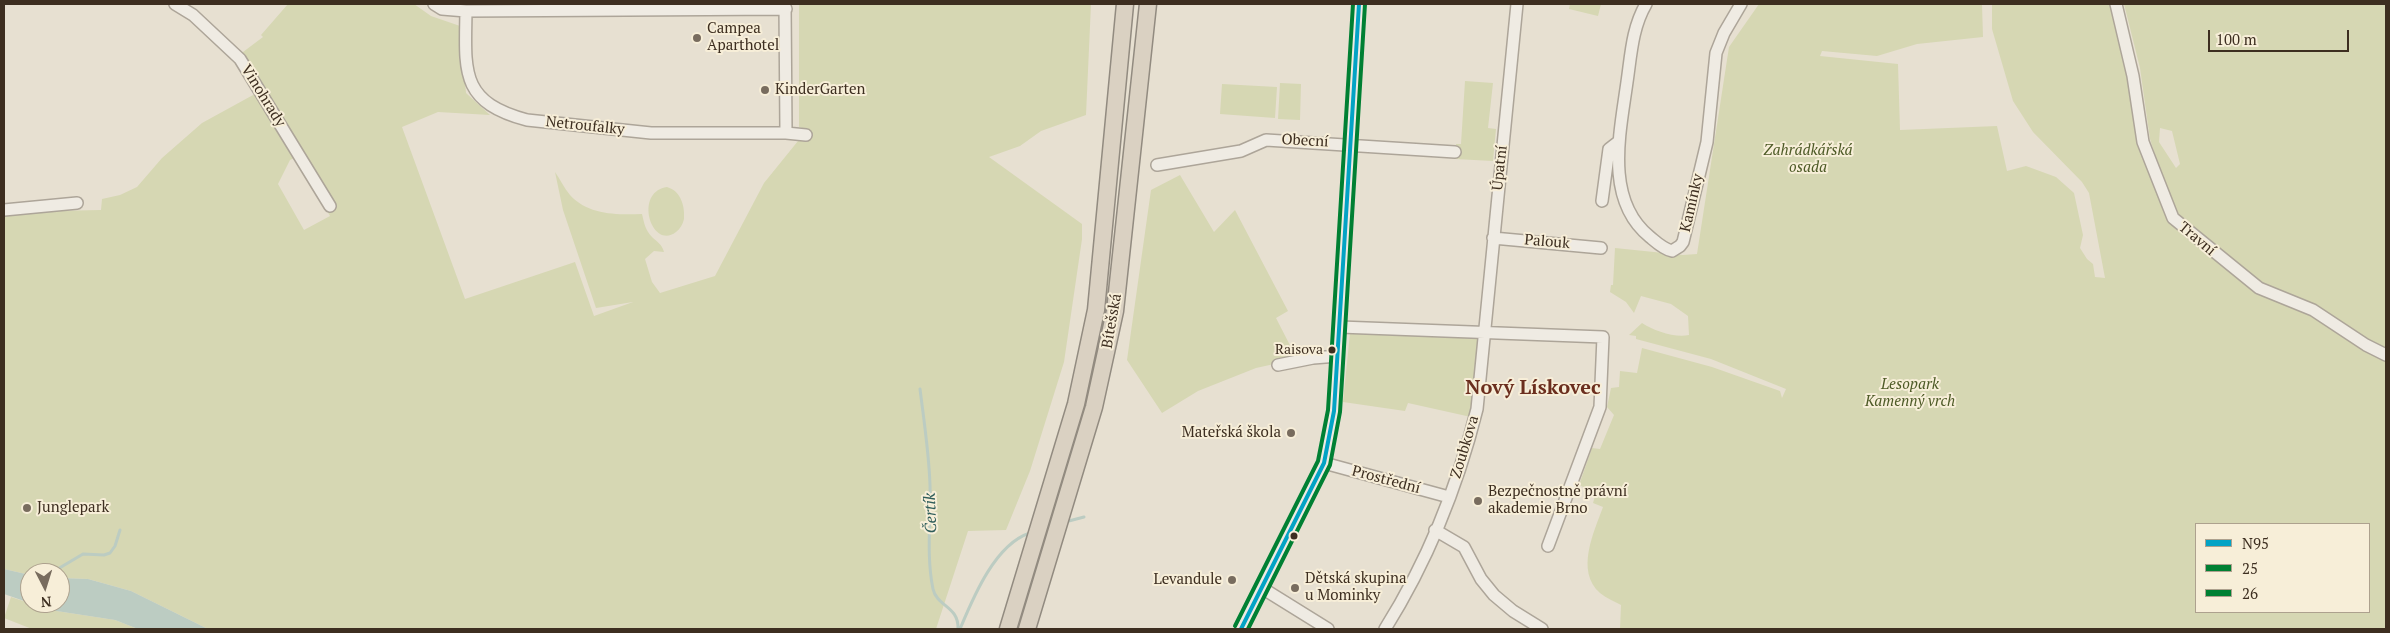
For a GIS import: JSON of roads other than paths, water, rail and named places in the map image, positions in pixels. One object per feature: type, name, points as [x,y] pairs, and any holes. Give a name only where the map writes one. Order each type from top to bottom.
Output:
[{"type":"highway","name":"Bítešská","points":[[1008,627],[1076,404],[1096,310],[1125,4]]},
{"type":"highway","name":"Bítešská","points":[[1028,625],[1064,512],[1094,407],[1115,312],[1148,4]]},
{"type":"street","name":"Vinohrady","points":[[175,4],[193,15],[240,59],[330,206]]},
{"type":"street","points":[[434,4],[442,9],[466,12],[786,6],[786,133]]},
{"type":"street","points":[[1241,629],[1324,463],[1334,411],[1359,4]]},
{"type":"street","name":"Úpatní","points":[[1485,331],[1517,4]]},
{"type":"street","name":"Kamínky","points":[[1646,4],[1636,23],[1618,142],[1621,187],[1627,211],[1636,224],[1659,245],[1668,250],[1676,250],[1680,246],[1685,232],[1707,142],[1716,53],[1724,33],[1741,4]]},
{"type":"street","name":"Travní","points":[[2116,4],[2133,76],[2143,142],[2173,218],[2259,288],[2313,310],[2386,356]]},
{"type":"street","name":"Netroufalky","points":[[466,12],[465,57],[468,78],[478,97],[508,115],[527,120],[651,133],[786,133],[806,135]]},
{"type":"street","name":"Obecní","points":[[1158,165],[1242,151],[1266,140],[1455,152]]},
{"type":"street","points":[[1602,201],[1609,149],[1618,142]]},
{"type":"street","points":[[4,210],[77,203]]},
{"type":"street","name":"Palouk","points":[[1493,238],[1601,248]]},
{"type":"street","points":[[1340,326],[1603,337],[1600,407],[1548,546]]},
{"type":"street","name":"Zoubkova","points":[[1385,629],[1404,600],[1462,463],[1477,409],[1485,331]]},
{"type":"street","points":[[1278,365],[1313,358],[1338,356]]},
{"type":"street","name":"Prostřední","points":[[1324,463],[1449,497]]},
{"type":"street","points":[[1435,530],[1464,547],[1481,580],[1494,595],[1513,611],[1542,629]]},
{"type":"street","points":[[1262,588],[1328,629]]},
{"type":"waterway","name":"Čertík","points":[[920,389],[929,473],[929,550],[933,589],[939,600],[952,611],[957,621],[958,629]]},
{"type":"waterway","name":"Čertík","points":[[1065,522],[1084,517]]},
{"type":"waterway","points":[[68,563],[83,554],[104,555],[110,553],[115,546],[120,530]]},
{"type":"waterway","name":"Čertík","points":[[960,629],[979,588],[996,560],[1017,539],[1030,533]]},
{"type":"place","name":"Campea Aparthotel","points":[[697,38]]},
{"type":"place","name":"KinderGarten","points":[[765,90]]},
{"type":"place","name":"Raisova","points":[[1332,350]]},
{"type":"place","name":"Mateřská škola","points":[[1291,433]]},
{"type":"place","name":"Bezpečnostně právní akademie Brno","points":[[1478,501]]},
{"type":"place","name":"Junglepark","points":[[27,508]]},
{"type":"place","name":"Levandule","points":[[1232,580]]},
{"type":"place","name":"Dětská skupina u Mominky","points":[[1295,588]]},
{"type":"district","name":"Nový Lískovec","points":[[1533,388]]},
{"type":"park label","name":"Zahrádkářská osada","points":[[1808,160]]},
{"type":"park label","name":"Lesopark Kamenný vrch","points":[[1910,394]]}]
